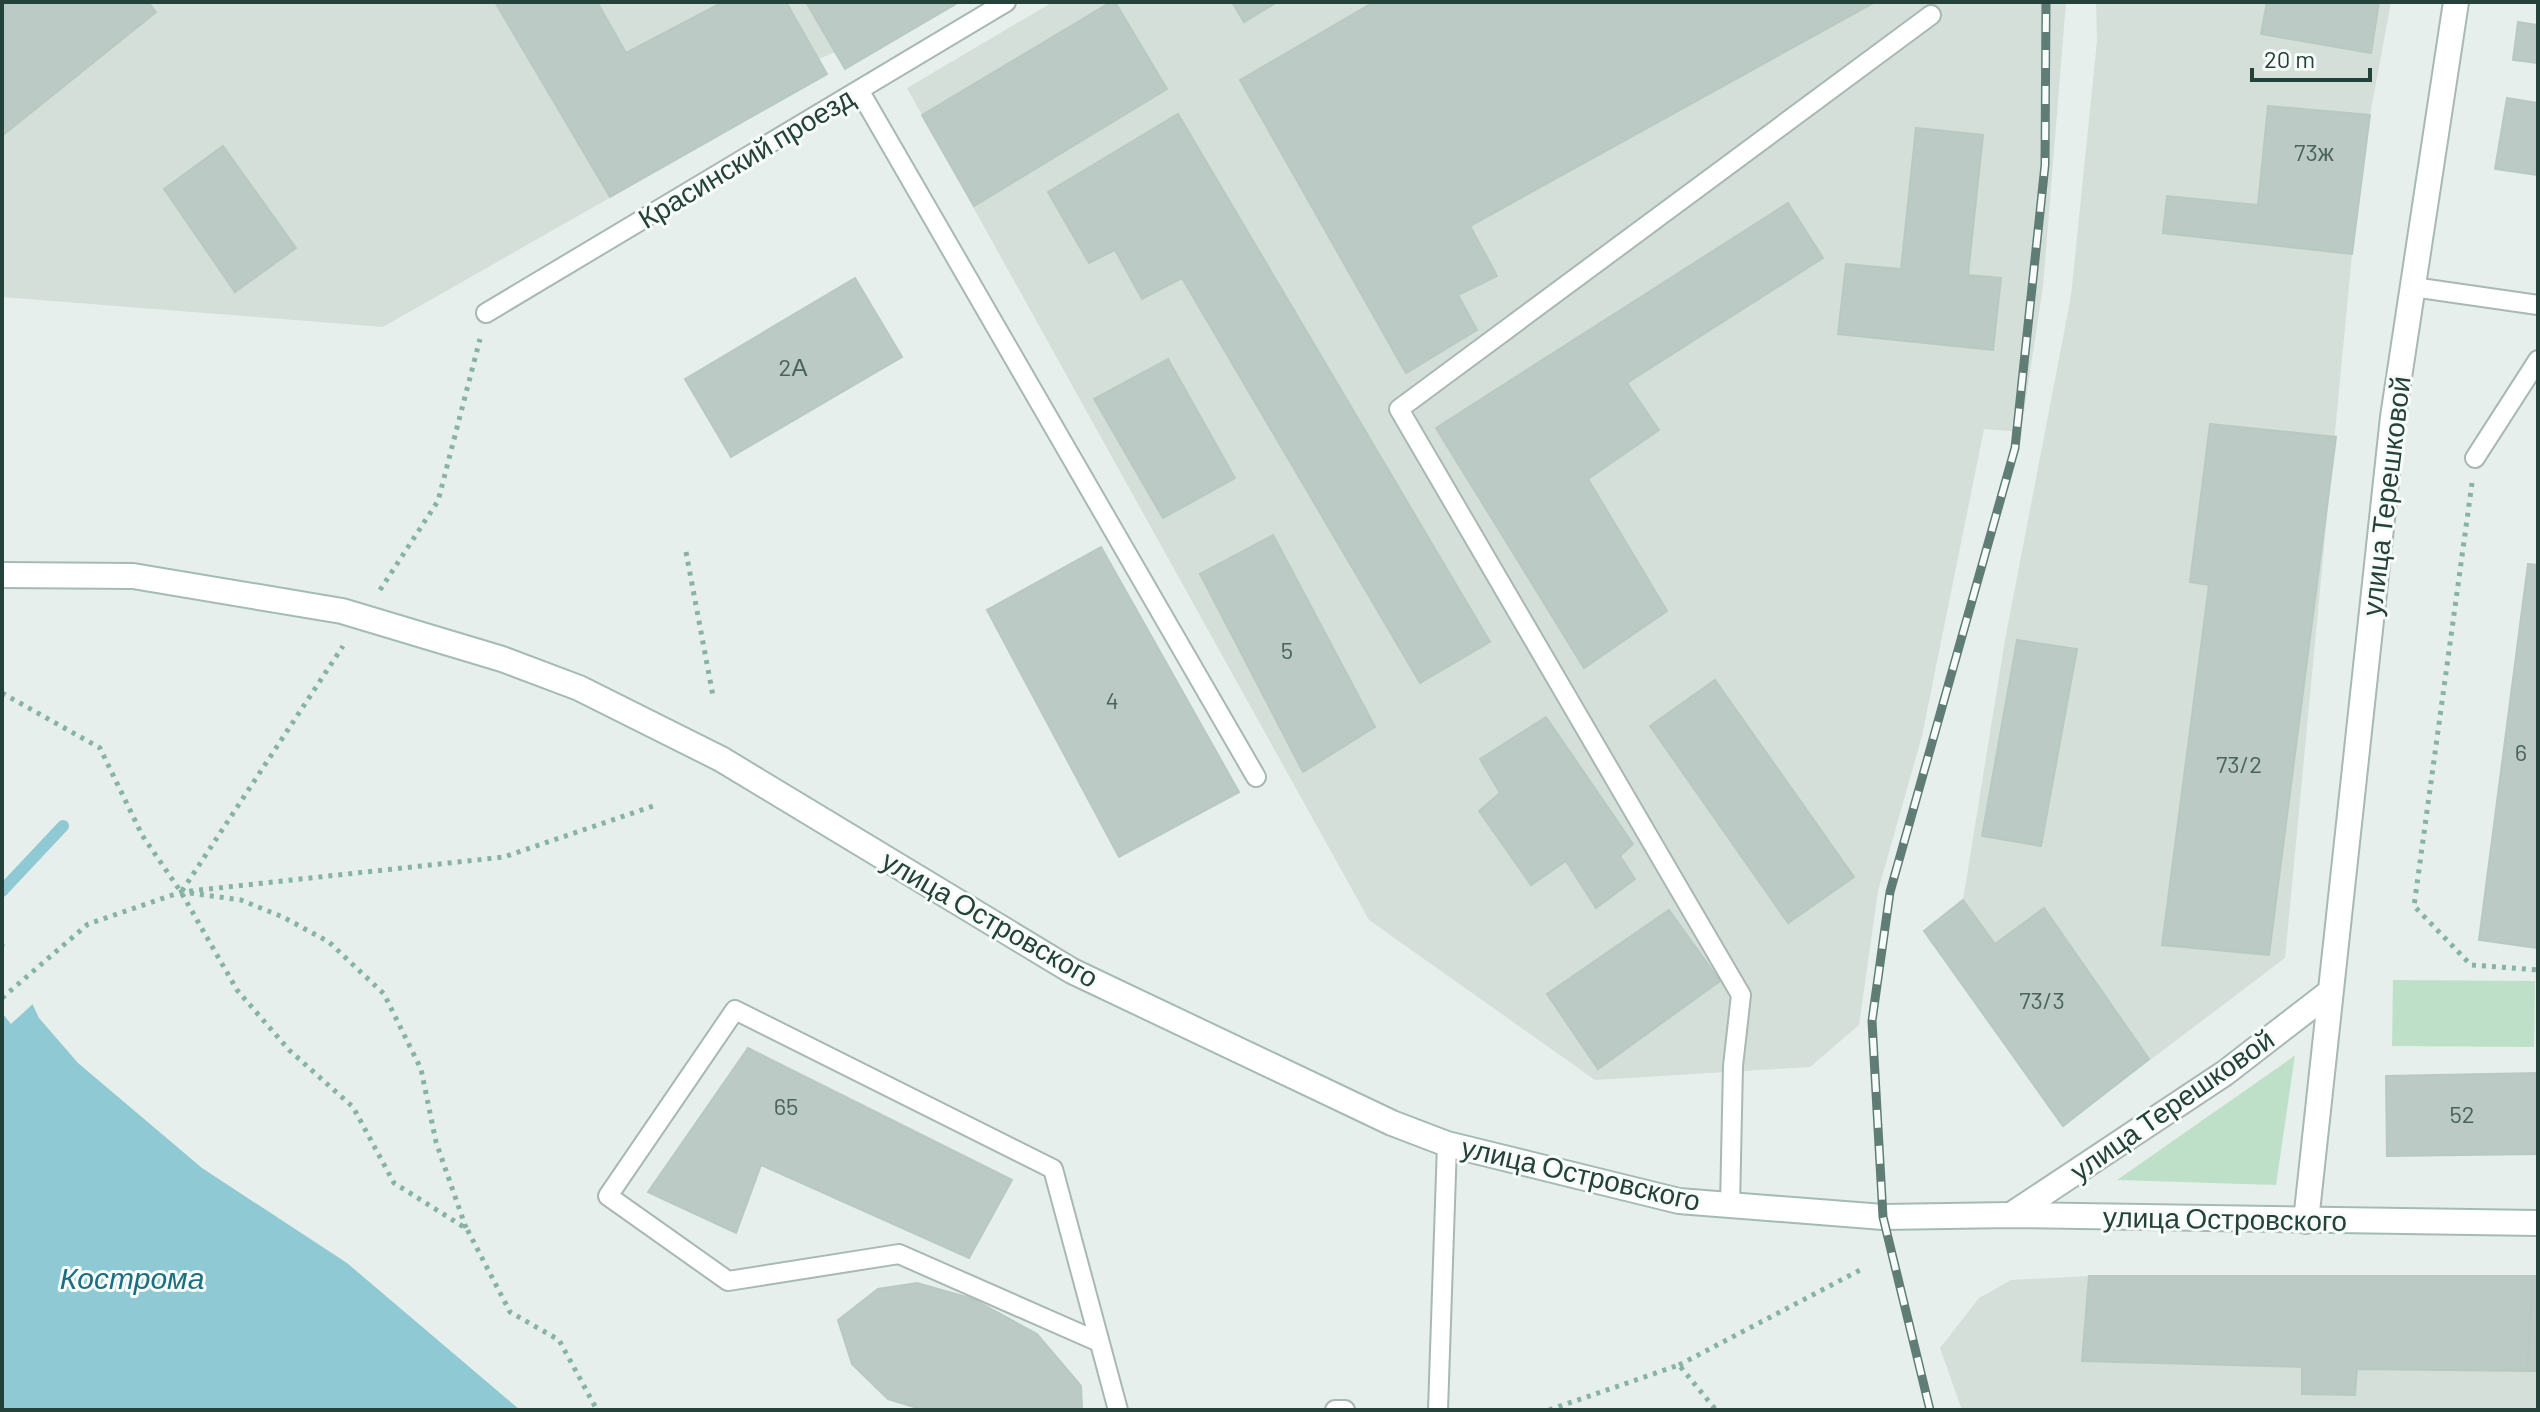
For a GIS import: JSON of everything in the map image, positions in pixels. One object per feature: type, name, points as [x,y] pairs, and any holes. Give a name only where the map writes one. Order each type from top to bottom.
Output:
[{"type":"main road","name":"улица Терешковой","points":[[2306,1221],[2393,417],[2456,2]]},
{"type":"main road","name":"улица Островского","points":[[2,575],[133,576],[342,611],[502,659],[579,688],[721,759],[1072,971],[1392,1123],[1447,1144],[1679,1201],[1883,1217],[2011,1215],[2538,1223]]},
{"type":"main road","name":"улица Терешковой","points":[[2011,1215],[2225,1073],[2330,992]]},
{"type":"lane","name":"Красинский проезд","points":[[486,313],[1006,2]]},
{"type":"lane","points":[[1730,1205],[1733,1066],[1741,995],[1399,409],[1931,15]]},
{"type":"lane","points":[[859,90],[1256,777]]},
{"type":"lane","points":[[2413,287],[2538,305]]},
{"type":"lane","points":[[2475,458],[2538,360]]},
{"type":"lane","points":[[1099,1342],[899,1254],[728,1281],[608,1196],[735,1010],[1053,1169],[1118,1410]]},
{"type":"lane","points":[[1438,1410],[1447,1144]]},
{"type":"lane","points":[[1335,1410],[1345,1410]]},
{"type":"path","points":[[2475,458],[2414,906],[2471,965],[2538,970]]},
{"type":"path","points":[[686,552],[713,696]]},
{"type":"path","points":[[2,693],[100,748],[142,835],[181,892],[237,990],[289,1050],[353,1107],[394,1183],[467,1229]]},
{"type":"path","points":[[2,998],[88,924],[181,892],[504,857],[656,805]]},
{"type":"path","points":[[181,892],[241,900],[283,917],[329,942],[384,994],[421,1069],[436,1142],[467,1229],[510,1312],[559,1340],[597,1410]]},
{"type":"path","points":[[1549,1410],[1679,1365],[1862,1269]]},
{"type":"path","points":[[1679,1365],[1716,1410]]},
{"type":"shaded area","points":[[2,2],[959,2],[845,69],[835,52],[819,59],[827,74],[383,327],[2,297]]},
{"type":"shaded area","points":[[1053,2],[2066,2],[2043,287],[2021,432],[1984,429],[1922,736],[1878,891],[1859,1025],[1810,1067],[1595,1080],[1369,920],[907,88]]},
{"type":"shaded area","points":[[2096,2],[2391,2],[2370,115],[2352,254],[2285,958],[2063,1126],[1924,931],[1963,900],[2005,640],[2071,296],[2097,41]]},
{"type":"shaded area","points":[[2089,1276],[2538,1276],[2538,1410],[1962,1410],[1940,1348],[1979,1298],[2011,1280]]},
{"type":"green space","points":[[2393,980],[2535,981],[2534,1047],[2392,1046]]},
{"type":"green space","points":[[2295,1055],[2276,1185],[2117,1180],[2290,1059]]},
{"type":"water","name":"Кострома","points":[[2,939],[39,1018],[78,1063],[202,1168],[347,1263],[520,1410],[2,1410]]},
{"type":"pier","points":[[8,943],[35,1002],[11,1024],[2,1013],[2,948]]},
{"type":"building","points":[[2,2],[148,2],[156,12],[2,136]]},
{"type":"building","points":[[495,2],[597,2],[626,53],[723,2],[786,2],[827,74],[610,197]]},
{"type":"building","points":[[806,2],[959,2],[845,69]]},
{"type":"building","points":[[1115,2],[1167,89],[974,206],[922,115]]},
{"type":"building","points":[[1232,2],[1277,2],[1244,22]]},
{"type":"building","points":[[1374,2],[1875,2],[1470,226],[1497,276],[1458,295],[1477,330],[1406,373],[1240,80]]},
{"type":"building","points":[[2267,2],[2379,2],[2371,53],[2261,34]]},
{"type":"building","points":[[2518,22],[2538,25],[2538,63],[2513,60]]},
{"type":"building","points":[[2507,98],[2538,103],[2538,175],[2495,169]]},
{"type":"building","points":[[2268,106],[2370,115],[2352,254],[2163,233],[2167,196],[2258,205]]},
{"type":"building","points":[[1178,114],[1490,642],[1420,683],[1182,278],[1142,299],[1115,250],[1089,263],[1048,192]]},
{"type":"building","points":[[1916,128],[1983,135],[1968,275],[2001,278],[1993,350],[1838,334],[1846,264],[1901,269]]},
{"type":"building","points":[[223,146],[296,248],[235,292],[164,189]]},
{"type":"building","points":[[1788,203],[1823,258],[1627,383],[1659,430],[1588,479],[1667,611],[1584,668],[1436,428]]},
{"type":"building","points":[[855,278],[902,357],[731,457],[685,379]]},
{"type":"building","points":[[1168,359],[1235,478],[1163,518],[1094,399]]},
{"type":"building","points":[[2210,424],[2336,437],[2269,955],[2162,945],[2209,585],[2190,582]]},
{"type":"building","points":[[1273,535],[1375,727],[1303,772],[1200,574]]},
{"type":"building","points":[[1101,547],[1239,792],[1119,857],[987,610]]},
{"type":"building","points":[[2528,564],[2538,565],[2538,948],[2479,940]]},
{"type":"building","points":[[2017,640],[2077,649],[2041,846],[1982,836]]},
{"type":"building","points":[[1715,680],[1854,877],[1788,923],[1650,726]]},
{"type":"building","points":[[1546,717],[1633,844],[1620,856],[1635,879],[1596,908],[1566,861],[1531,885],[1479,811],[1500,793],[1480,759]]},
{"type":"building","points":[[1963,900],[1995,944],[2044,908],[2149,1059],[2063,1126],[1924,931]]},
{"type":"building","points":[[1669,910],[1720,981],[1598,1069],[1547,994]]},
{"type":"building","points":[[748,1048],[1012,1180],[969,1258],[761,1165],[736,1233],[648,1192]]},
{"type":"building","points":[[2538,1073],[2538,1154],[2387,1156],[2386,1076]]},
{"type":"building","points":[[2089,1276],[2533,1276],[2527,1371],[2357,1369],[2355,1395],[2302,1394],[2302,1367],[2082,1361]]},
{"type":"building","points":[[2533,1276],[2538,1276],[2538,1371],[2527,1371]]},
{"type":"building","points":[[917,1283],[973,1299],[1037,1334],[1081,1386],[1082,1410],[924,1410],[888,1399],[852,1364],[838,1320],[878,1289]]},
{"type":"waterway","points":[[2,891],[63,826]]},
{"type":"railway","points":[[1930,1410],[1883,1217],[1872,1021],[1890,892],[2015,448],[2045,165],[2046,2]]}]
